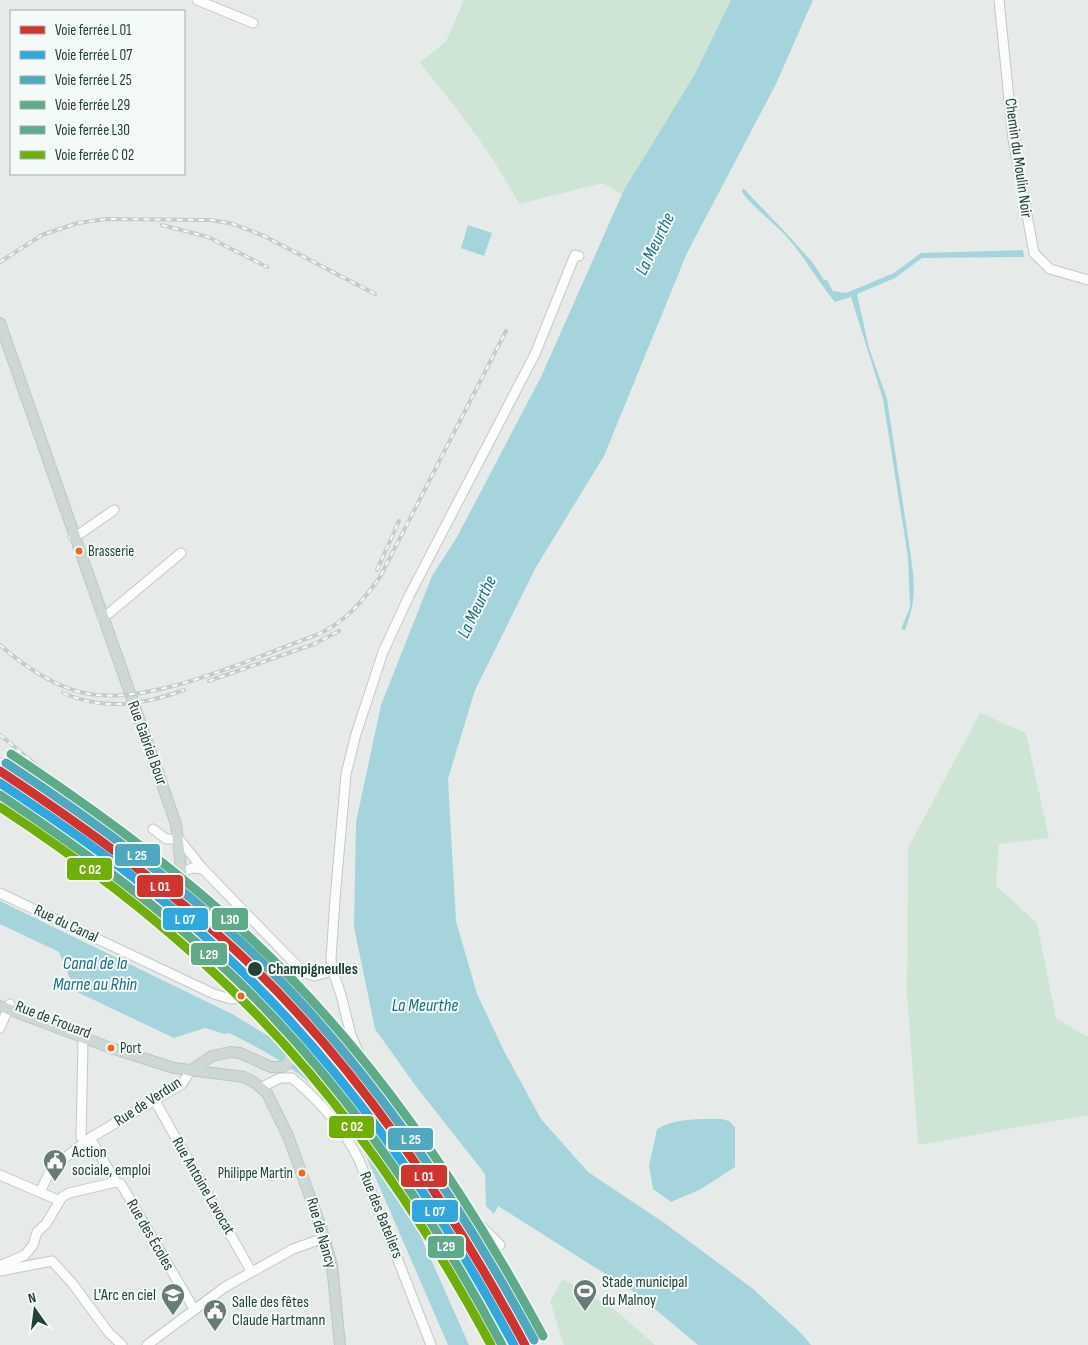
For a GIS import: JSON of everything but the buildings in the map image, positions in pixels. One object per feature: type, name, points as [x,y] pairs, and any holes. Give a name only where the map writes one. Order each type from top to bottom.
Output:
[{"type":"main road","name":"Rue Gabriel Bour","points":[[0,323],[73,536],[173,816],[179,839],[188,929],[223,963],[242,998],[258,1015],[287,1030],[294,1039],[296,1050],[286,1065],[271,1067],[238,1052],[222,1054],[207,1059],[190,1071]]},
{"type":"main road","name":"Rue de Frouard","points":[[5,1005],[126,1053],[132,1053],[174,1068],[190,1071]]},
{"type":"main road","points":[[217,1073],[222,1054]]},
{"type":"main road","points":[[190,1071],[244,1077],[262,1087]]},
{"type":"main road","name":"Rue de Nancy","points":[[262,1087],[269,1095],[288,1136],[324,1238],[332,1265],[340,1345]]},
{"type":"street","points":[[197,0],[253,23]]},
{"type":"street","name":"Chemin du Moulin Noir","points":[[999,0],[1013,139],[1034,254],[1050,270],[1088,280]]},
{"type":"street","points":[[500,1245],[463,1208],[366,1070],[351,1035],[333,971],[331,959],[335,899],[346,774],[356,734],[384,652],[409,596],[535,354],[575,255],[579,256]]},
{"type":"street","points":[[73,536],[81,533],[114,510]]},
{"type":"street","points":[[102,617],[182,553]]},
{"type":"street","points":[[153,829],[166,840],[179,839],[200,866],[302,972],[314,976],[333,971]]},
{"type":"street","points":[[182,869],[200,866]]},
{"type":"street","name":"Rue du Canal","points":[[0,893],[214,994],[231,999],[242,998]]},
{"type":"street","points":[[0,1028],[5,1005]]},
{"type":"street","points":[[86,1036],[83,1043],[81,1137],[88,1141]]},
{"type":"street","name":"Rue de Verdun","points":[[40,1192],[51,1169],[88,1141],[182,1084],[190,1071]]},
{"type":"street","name":"Rue des Bateliers","points":[[262,1087],[280,1078],[292,1078],[329,1113],[345,1135],[359,1160],[431,1345]]},
{"type":"street","name":"Rue Antoine Lavocat","points":[[155,1101],[252,1271]]},
{"type":"street","name":"Rue des Écoles","points":[[88,1141],[116,1182],[121,1184],[194,1309]]},
{"type":"street","points":[[0,1175],[58,1200]]},
{"type":"street","points":[[0,1265],[25,1255],[33,1245],[37,1232],[50,1219],[58,1200],[69,1193],[116,1182]]},
{"type":"street","points":[[147,1345],[194,1309],[252,1271],[293,1249],[324,1238]]},
{"type":"street","points":[[0,1271],[52,1261],[72,1283],[109,1333],[122,1345]]},
{"type":"green space","points":[[464,0],[803,0],[658,217],[603,183],[519,204],[485,148],[420,63],[446,41]]},
{"type":"green space","points":[[980,713],[1026,733],[1049,838],[999,844],[996,886],[1037,923],[1056,1018],[1088,1037],[1088,1115],[918,1145],[907,994],[908,848]]},
{"type":"green space","name":"Stade municipal du Malnoy","points":[[563,1279],[615,1310],[655,1345],[564,1345],[550,1301]]},
{"type":"water","name":"La Meurthe","points":[[731,0],[813,0],[776,84],[687,253],[604,456],[536,567],[475,690],[448,779],[456,921],[477,994],[505,1053],[541,1119],[588,1172],[663,1222],[752,1288],[802,1334],[811,1345],[698,1345],[637,1294],[498,1206],[494,1214],[486,1206],[485,1174],[418,1089],[375,1029],[354,927],[356,822],[381,705],[432,576],[457,537],[541,377],[624,190],[695,74]]},
{"type":"water","points":[[743,188],[813,263],[824,280],[827,280],[833,291],[846,293],[894,273],[921,253],[1023,250],[1024,257],[922,258],[895,278],[857,294],[869,348],[887,399],[911,557],[914,594],[905,630],[901,629],[910,607],[908,557],[883,399],[851,297],[835,302],[793,244],[746,198],[742,192]]},
{"type":"water","points":[[468,225],[492,233],[484,256],[461,248]]},
{"type":"water","name":"Canal de la Marne au Rhin","points":[[0,901],[234,1015],[316,1063],[333,1077],[377,1138],[469,1345],[448,1345],[367,1158],[339,1115],[310,1083],[274,1057],[229,1033],[225,1034],[205,1028],[174,1038],[75,991],[59,952],[0,924]]},
{"type":"water","points":[[721,1119],[729,1121],[735,1127],[735,1167],[701,1189],[671,1202],[653,1189],[649,1166],[657,1129],[680,1121]]},
{"type":"railway","points":[[0,262],[42,235],[78,223],[106,219],[211,220],[233,224],[264,236],[375,294]]},
{"type":"railway","points":[[162,225],[208,237],[267,267]]},
{"type":"railway","points":[[0,645],[19,661],[65,687],[89,694],[114,696],[142,693],[202,677],[325,631],[352,611],[380,577],[506,331]]},
{"type":"railway","points":[[377,570],[399,521]]},
{"type":"railway","points":[[209,681],[314,644],[339,631]]},
{"type":"railway","points":[[63,693],[93,702],[124,704],[154,699],[184,690]]},
{"type":"railway","points":[[0,735],[113,828]]},
{"type":"railway","points":[[0,759],[109,833],[151,865],[238,940],[309,1014],[419,1162],[460,1221],[504,1294],[526,1345]]},
{"type":"transit line","points":[[6,763],[97,825],[156,869],[240,941],[284,985],[366,1079],[403,1128],[472,1232],[534,1340]]},
{"type":"transit line","points":[[0,771],[91,833],[178,900],[233,948],[277,991],[319,1037],[396,1134],[464,1238],[525,1345]]},
{"type":"transit line","points":[[0,783],[60,823],[174,909],[227,957],[311,1044],[350,1091],[421,1189],[454,1240],[514,1345]]},
{"type":"transit line","points":[[0,807],[83,864],[136,905],[187,948],[254,1012],[331,1100],[367,1146],[433,1244],[491,1345]]},
{"type":"rail line","name":"L30","points":[[11,754],[103,817],[191,885],[246,934],[291,978],[333,1024],[373,1073],[447,1174],[481,1227],[543,1336]]},
{"type":"rail line","name":"L29","points":[[0,795],[85,854],[167,917],[219,963],[302,1049],[376,1142],[411,1192],[443,1242],[502,1345]]},
{"type":"place","name":"Brasserie","points":[[79,551]]},
{"type":"place","name":"Champigneulles","points":[[255,969]]},
{"type":"place","name":"Port","points":[[111,1048]]},
{"type":"place","name":"Philippe Martin","points":[[302,1173]]},
{"type":"place","name":"Action sociale, emploi","points":[[55,1182]]},
{"type":"place","name":"Stade municipal du Malnoy","points":[[585,1312]]},
{"type":"place","name":"L'Arc en ciel","points":[[173,1316]]},
{"type":"place","name":"Salle des fêtes Claude Hartmann","points":[[215,1332]]}]
